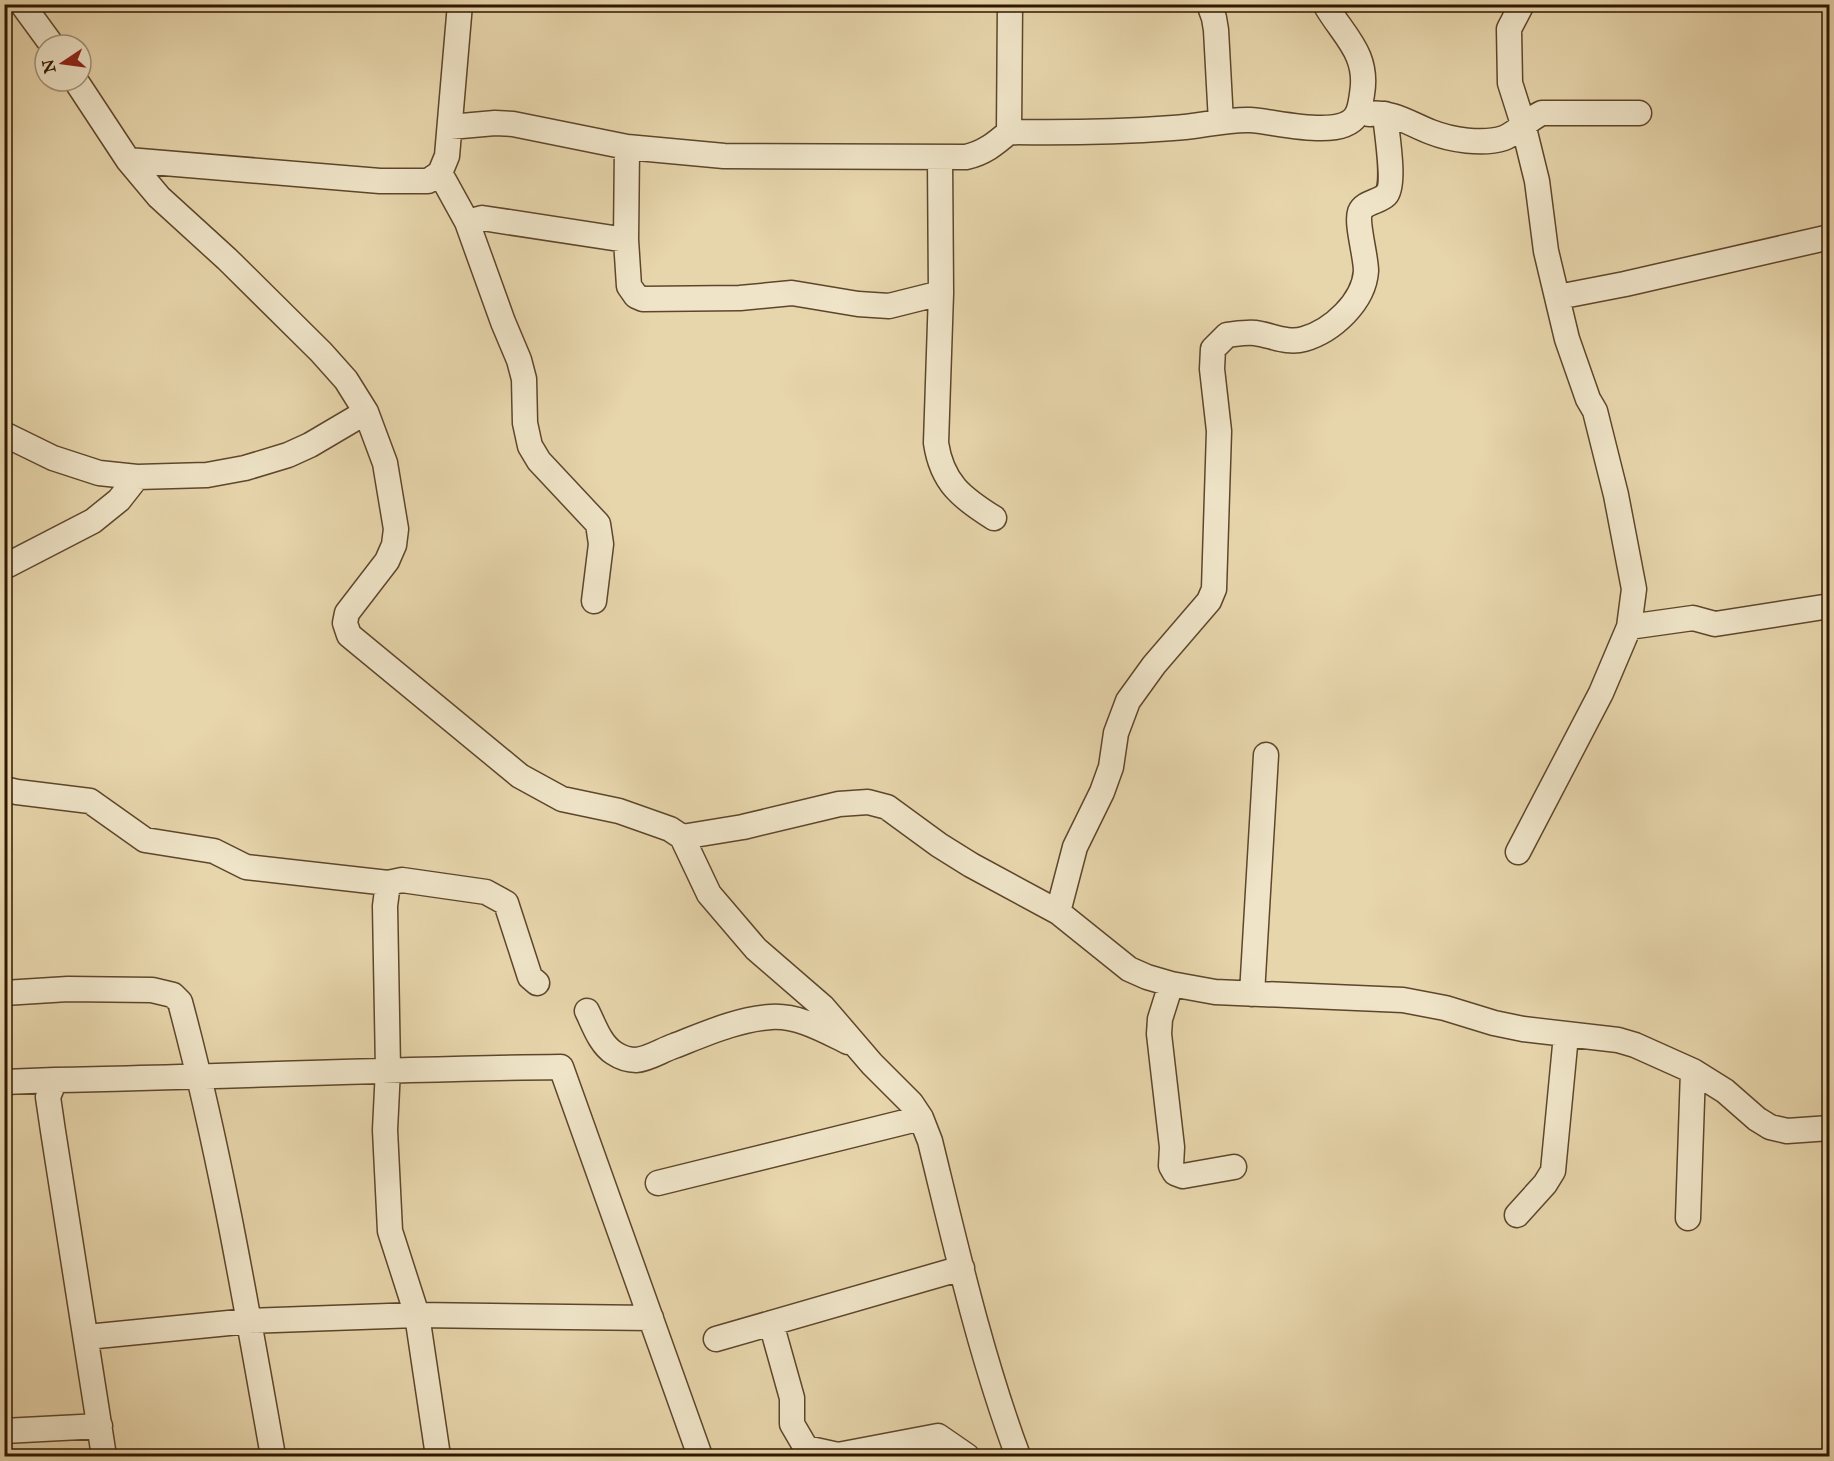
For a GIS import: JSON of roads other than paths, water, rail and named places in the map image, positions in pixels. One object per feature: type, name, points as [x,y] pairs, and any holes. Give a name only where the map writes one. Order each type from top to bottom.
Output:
[{"type":"street","points":[[22,4],[43,33]]},
{"type":"street","points":[[128,160],[380,182],[428,181],[440,173],[447,156],[460,4]]},
{"type":"street","points":[[1009,132],[1010,4]]},
{"type":"street","points":[[1209,4],[1216,30],[1221,122]]},
{"type":"street","points":[[1325,4],[1355,47],[1364,72],[1361,102],[1355,117]]},
{"type":"street","points":[[1518,852],[1601,693],[1629,627],[1634,589],[1616,495],[1595,411],[1574,363],[1546,251],[1537,181],[1510,83],[1509,29],[1522,4]]},
{"type":"street","points":[[84,93],[128,160],[159,197],[227,259],[321,352],[346,380],[366,412],[385,463],[396,529],[394,545],[387,561],[347,613],[345,628],[349,635],[520,776],[562,799],[619,811],[670,829],[682,837],[709,894],[756,949],[823,1006],[911,1103],[921,1118],[930,1141],[998,1401],[1018,1456]]},
{"type":"street","points":[[450,127],[495,123],[513,124],[627,147],[724,156],[940,158],[978,154],[995,145],[1009,132],[1107,133],[1250,120],[1298,127],[1324,127],[1337,126],[1355,117],[1385,114],[1403,118],[1431,132],[1474,141],[1506,137],[1530,118],[1542,113],[1639,113]]},
{"type":"street","points":[[1058,912],[1075,848],[1102,792],[1111,767],[1116,733],[1128,701],[1154,665],[1209,601],[1214,589],[1219,431],[1212,369],[1214,348],[1227,334],[1254,333],[1283,340],[1304,340],[1325,329],[1345,314],[1360,293],[1366,272],[1359,223],[1360,212],[1366,204],[1382,199],[1389,192],[1391,179],[1385,114]]},
{"type":"street","points":[[627,147],[626,240],[629,286],[636,296],[643,299],[740,298],[792,293],[858,304],[890,306],[940,293]]},
{"type":"street","points":[[940,158],[940,293],[936,443],[938,459],[944,472],[964,499],[994,518]]},
{"type":"street","points":[[440,173],[467,222],[522,370],[525,423],[530,446],[539,461],[598,524],[601,544],[594,600]]},
{"type":"street","points":[[467,222],[482,218],[626,240]]},
{"type":"street","points":[[1558,297],[1830,237]]},
{"type":"street","points":[[4,434],[78,468],[99,473],[137,477],[207,475],[245,468],[310,445],[366,412]]},
{"type":"street","points":[[4,567],[93,521],[119,500],[137,477]]},
{"type":"street","points":[[1629,627],[1693,618],[1715,624],[1830,606]]},
{"type":"street","points":[[1252,994],[1266,755]]},
{"type":"street","points":[[4,789],[90,801],[145,840],[214,851],[246,867],[388,883],[402,880],[486,892],[506,903],[530,977],[537,983]]},
{"type":"street","points":[[682,837],[742,827],[839,804],[868,802],[887,807],[971,865],[1058,912],[1129,969],[1171,984],[1215,992],[1402,1000],[1445,1008],[1494,1023],[1566,1035],[1618,1040],[1635,1045],[1693,1071],[1725,1091],[1757,1119],[1770,1127],[1787,1131],[1830,1128]]},
{"type":"street","points":[[388,883],[385,906],[388,1069],[385,1130],[390,1231],[417,1315],[438,1456]]},
{"type":"street","points":[[1171,984],[1160,1019],[1159,1034],[1172,1147],[1171,1166],[1175,1173],[1183,1176],[1234,1167]]},
{"type":"street","points":[[4,993],[68,989],[152,990],[173,995],[180,1002],[200,1077],[249,1321],[273,1456]]},
{"type":"street","points":[[587,1011],[603,1043],[614,1052],[630,1059],[645,1057],[744,1021],[772,1017],[796,1020],[822,1029],[859,1047]]},
{"type":"street","points":[[1517,1215],[1545,1184],[1553,1171],[1566,1035]]},
{"type":"street","points":[[4,1082],[388,1069],[561,1067],[700,1456]]},
{"type":"street","points":[[1688,1218],[1693,1071]]},
{"type":"street","points":[[55,1080],[48,1096],[104,1456]]},
{"type":"street","points":[[658,1183],[921,1118]]},
{"type":"street","points":[[716,1339],[962,1268]]},
{"type":"street","points":[[87,1336],[249,1321],[417,1315],[651,1318]]},
{"type":"street","points":[[771,1323],[792,1398],[792,1424],[806,1448],[838,1455],[938,1436],[967,1456]]},
{"type":"street","points":[[4,1431],[100,1426]]}]
